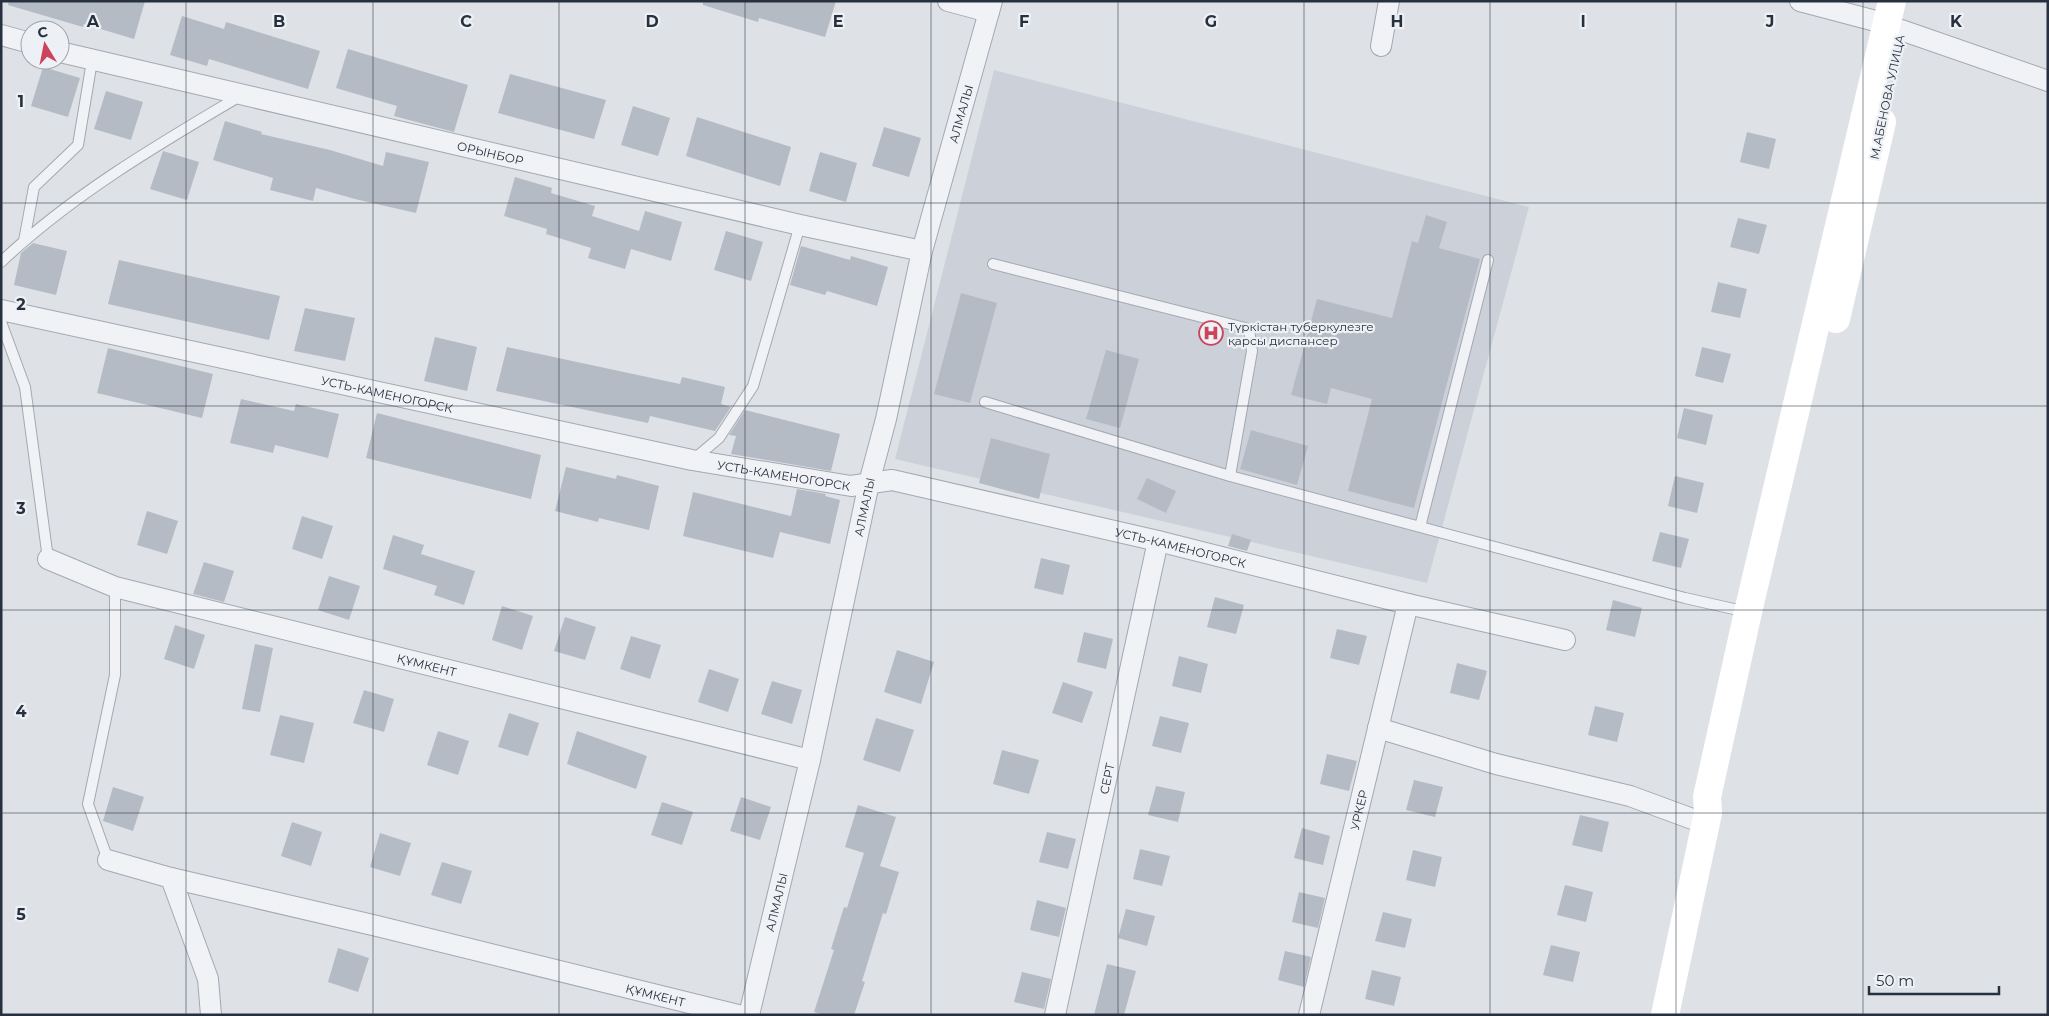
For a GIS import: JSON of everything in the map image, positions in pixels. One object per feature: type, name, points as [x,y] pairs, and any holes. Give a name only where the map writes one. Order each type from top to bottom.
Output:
[{"type":"main road","name":"М.АБЕНОВА УЛИЦА","points":[[1857,189],[1893,19],[1908,1]]},
{"type":"main road","points":[[1665,1015],[1707,818],[1707,797],[1748,612],[1857,189]]},
{"type":"main road","points":[[1707,818],[1717,802],[1766,612],[1857,189]]},
{"type":"street","points":[[948,1],[991,7]]},
{"type":"street","points":[[1381,46],[1389,1]]},
{"type":"street","points":[[1808,2],[1893,19],[2046,76]]},
{"type":"street","name":"АЛМАЛЫ","points":[[749,1015],[810,760],[869,483],[886,419],[922,251],[991,7]]},
{"type":"street","points":[[1,35],[20,40]]},
{"type":"street","name":"ОРЫНБОР","points":[[70,55],[800,225],[922,251]]},
{"type":"street","name":"УСТЬ-КАМЕНОГОРСК","points":[[1,310],[692,460],[851,486],[892,480],[1158,541],[1408,604],[1565,640]]},
{"type":"street","name":"СЕРТ","points":[[1055,1015],[1158,541]]},
{"type":"street","name":"ҚҰМКЕНТ","points":[[48,559],[115,586],[810,760]]},
{"type":"street","name":"УРКЕР","points":[[1309,1015],[1408,604]]},
{"type":"street","points":[[1378,728],[1496,764],[1630,796],[1707,818]]},
{"type":"street","name":"ҚҰМКЕНТ","points":[[108,860],[171,878],[378,926],[738,1015]]},
{"type":"street","points":[[171,878],[208,978],[211,1015]]},
{"type":"lane","points":[[24,241],[34,188],[78,145],[92,61]]},
{"type":"lane","points":[[1,262],[24,241],[141,154],[242,95]]},
{"type":"lane","points":[[692,460],[718,438],[754,386],[800,225]]},
{"type":"lane","points":[[1420,527],[1488,260]]},
{"type":"lane","points":[[993,264],[1249,329],[1252,351],[1230,476]]},
{"type":"lane","points":[[1,322],[25,387],[48,559]]},
{"type":"lane","points":[[985,402],[1230,476],[1685,598],[1748,612]]},
{"type":"lane","points":[[108,860],[88,804],[115,674],[115,586]]},
{"type":"shaded area","name":"Түркістан туберкулезге қарсы диспансер","points":[[994,70],[1529,207],[1427,583],[895,459]]},
{"type":"building","points":[[9,1],[145,1],[134,39],[84,24],[83,27],[70,23],[70,20],[59,20],[8,5]]},
{"type":"building","points":[[703,1],[836,1],[825,37],[759,18],[758,22],[703,5]]},
{"type":"building","points":[[182,16],[224,29],[226,22],[320,51],[308,89],[209,59],[207,66],[170,55]]},
{"type":"building","points":[[348,49],[468,85],[454,132],[394,116],[397,106],[336,88]]},
{"type":"building","points":[[42,70],[53,70],[80,78],[68,117],[31,106]]},
{"type":"building","points":[[510,74],[606,100],[594,139],[498,113]]},
{"type":"building","points":[[106,91],[143,102],[131,140],[94,129]]},
{"type":"building","points":[[633,106],[670,118],[658,156],[621,145]]},
{"type":"building","points":[[697,117],[791,147],[780,186],[686,156]]},
{"type":"building","points":[[225,121],[262,132],[261,134],[330,150],[383,166],[386,152],[429,162],[416,213],[316,188],[313,201],[270,190],[273,178],[213,160]]},
{"type":"building","points":[[884,127],[921,138],[909,177],[872,166]]},
{"type":"building","points":[[1747,132],[1776,139],[1769,169],[1740,162]]},
{"type":"building","points":[[163,151],[199,162],[187,200],[150,189]]},
{"type":"building","points":[[820,152],[857,163],[846,202],[809,191]]},
{"type":"building","points":[[515,177],[552,188],[551,193],[595,206],[592,216],[639,231],[645,211],[682,222],[671,261],[631,249],[625,269],[588,258],[591,248],[546,234],[547,229],[504,216]]},
{"type":"building","points":[[1426,215],[1447,222],[1439,248],[1480,259],[1414,508],[1348,491],[1372,399],[1331,388],[1327,404],[1291,395],[1317,299],[1392,318],[1412,241],[1418,243]]},
{"type":"building","points":[[1738,218],[1767,225],[1759,254],[1730,247]]},
{"type":"building","points":[[726,231],[763,242],[751,281],[714,270]]},
{"type":"building","points":[[33,243],[67,251],[56,295],[14,285],[21,253]]},
{"type":"building","points":[[801,246],[850,260],[851,256],[888,267],[877,306],[827,291],[825,295],[790,285]]},
{"type":"building","points":[[119,260],[280,296],[269,340],[108,304]]},
{"type":"building","points":[[1718,282],[1747,289],[1740,318],[1711,312]]},
{"type":"building","points":[[961,293],[997,303],[970,403],[934,394]]},
{"type":"building","points":[[305,308],[355,318],[345,361],[294,351]]},
{"type":"building","points":[[435,337],[477,347],[467,391],[424,381]]},
{"type":"building","points":[[507,347],[680,384],[682,377],[725,387],[721,404],[731,407],[715,431],[650,416],[648,423],[496,391]]},
{"type":"building","points":[[1702,347],[1731,354],[1723,383],[1695,376]]},
{"type":"building","points":[[108,348],[213,374],[202,418],[97,393]]},
{"type":"building","points":[[1106,350],[1139,359],[1120,428],[1086,419]]},
{"type":"building","points":[[241,399],[294,411],[296,404],[339,414],[328,458],[275,445],[273,453],[230,443]]},
{"type":"building","points":[[1684,408],[1713,415],[1706,445],[1677,438]]},
{"type":"building","points":[[745,410],[840,434],[831,471],[731,454],[736,436],[729,435]]},
{"type":"building","points":[[377,413],[541,455],[531,499],[366,458]]},
{"type":"building","points":[[1251,430],[1308,446],[1297,485],[1240,469]]},
{"type":"building","points":[[991,438],[1050,454],[1039,499],[979,483]]},
{"type":"building","points":[[566,467],[616,479],[617,475],[659,486],[649,530],[599,518],[598,522],[555,511]]},
{"type":"building","points":[[1675,476],[1704,483],[1697,513],[1668,506]]},
{"type":"building","points":[[1147,478],[1176,491],[1166,513],[1137,499]]},
{"type":"building","points":[[797,489],[826,494],[825,496],[840,500],[830,544],[780,532],[773,558],[683,536],[693,492],[791,516]]},
{"type":"building","points":[[147,511],[178,521],[167,554],[137,545]]},
{"type":"building","points":[[302,516],[333,526],[322,559],[292,549]]},
{"type":"building","points":[[1660,532],[1689,539],[1681,568],[1652,561]]},
{"type":"building","points":[[1232,534],[1251,540],[1247,551],[1228,546]]},
{"type":"building","points":[[393,535],[424,545],[421,554],[475,571],[464,605],[434,595],[437,586],[383,569]]},
{"type":"building","points":[[1041,558],[1070,565],[1063,595],[1034,588]]},
{"type":"building","points":[[204,562],[234,571],[224,602],[193,594]]},
{"type":"building","points":[[329,576],[360,586],[349,620],[318,610]]},
{"type":"building","points":[[1215,597],[1244,605],[1236,634],[1207,627]]},
{"type":"building","points":[[1613,600],[1642,608],[1635,637],[1606,630]]},
{"type":"building","points":[[502,606],[533,616],[522,650],[492,640]]},
{"type":"building","points":[[565,617],[596,627],[585,660],[554,651]]},
{"type":"building","points":[[175,625],[205,635],[194,669],[164,659]]},
{"type":"building","points":[[1337,629],[1367,636],[1359,665],[1330,658]]},
{"type":"building","points":[[1084,632],[1113,639],[1106,669],[1077,662]]},
{"type":"building","points":[[631,636],[661,645],[650,679],[620,669]]},
{"type":"building","points":[[255,644],[273,648],[260,712],[242,709]]},
{"type":"building","points":[[897,650],[934,662],[921,704],[884,692]]},
{"type":"building","points":[[1179,656],[1208,664],[1201,693],[1172,686]]},
{"type":"building","points":[[1457,663],[1487,671],[1479,700],[1450,693]]},
{"type":"building","points":[[709,669],[739,679],[728,712],[698,702]]},
{"type":"building","points":[[772,681],[802,690],[792,724],[761,714]]},
{"type":"building","points":[[1063,682],[1093,692],[1082,723],[1052,713]]},
{"type":"building","points":[[364,690],[394,699],[384,732],[353,723]]},
{"type":"building","points":[[1595,706],[1624,713],[1617,742],[1588,735]]},
{"type":"building","points":[[509,713],[539,723],[528,756],[498,747]]},
{"type":"building","points":[[280,715],[314,723],[304,763],[270,755]]},
{"type":"building","points":[[1160,716],[1189,723],[1181,753],[1152,746]]},
{"type":"building","points":[[876,718],[914,730],[900,772],[863,760]]},
{"type":"building","points":[[438,731],[469,741],[458,775],[427,765]]},
{"type":"building","points":[[577,731],[647,756],[636,789],[567,764]]},
{"type":"building","points":[[1002,750],[1039,760],[1029,794],[993,784]]},
{"type":"building","points":[[1327,754],[1357,761],[1349,791],[1320,784]]},
{"type":"building","points":[[1414,780],[1443,787],[1435,817],[1406,810]]},
{"type":"building","points":[[1156,786],[1185,792],[1178,822],[1148,815]]},
{"type":"building","points":[[113,787],[144,797],[133,831],[103,821]]},
{"type":"building","points":[[741,797],[771,807],[760,840],[730,831]]},
{"type":"building","points":[[662,802],[693,812],[682,845],[651,835]]},
{"type":"building","points":[[858,805],[896,817],[880,866],[899,872],[886,914],[883,913],[862,981],[865,982],[854,1015],[824,1015],[814,1012],[834,950],[831,949],[844,907],[847,908],[864,853],[845,847]]},
{"type":"building","points":[[1580,815],[1609,822],[1602,852],[1572,845]]},
{"type":"building","points":[[292,822],[322,832],[311,866],[281,856]]},
{"type":"building","points":[[1302,828],[1330,836],[1323,865],[1294,858]]},
{"type":"building","points":[[1047,832],[1076,839],[1068,869],[1039,862]]},
{"type":"building","points":[[380,833],[411,843],[400,876],[370,867]]},
{"type":"building","points":[[1140,849],[1170,856],[1162,886],[1133,879]]},
{"type":"building","points":[[1413,850],[1442,857],[1435,887],[1406,880]]},
{"type":"building","points":[[442,862],[472,871],[461,904],[431,895]]},
{"type":"building","points":[[1565,885],[1593,892],[1586,922],[1557,915]]},
{"type":"building","points":[[1299,892],[1325,898],[1318,928],[1292,922]]},
{"type":"building","points":[[1037,900],[1066,908],[1059,937],[1030,930]]},
{"type":"building","points":[[1126,909],[1155,916],[1147,946],[1118,938]]},
{"type":"building","points":[[1383,912],[1412,919],[1405,948],[1375,941]]},
{"type":"building","points":[[1551,945],[1580,952],[1573,982],[1543,975]]},
{"type":"building","points":[[338,948],[369,958],[358,992],[328,982]]},
{"type":"building","points":[[1285,951],[1311,957],[1304,987],[1278,980]]},
{"type":"building","points":[[1107,964],[1136,971],[1124,1015],[1094,1015]]},
{"type":"building","points":[[1372,970],[1401,977],[1394,1006],[1365,999]]},
{"type":"building","points":[[1022,972],[1051,979],[1044,1009],[1014,1002]]},
{"type":"place","name":"Түркістан туберкулезге қарсы диспансер","points":[[1211,333]]}]
